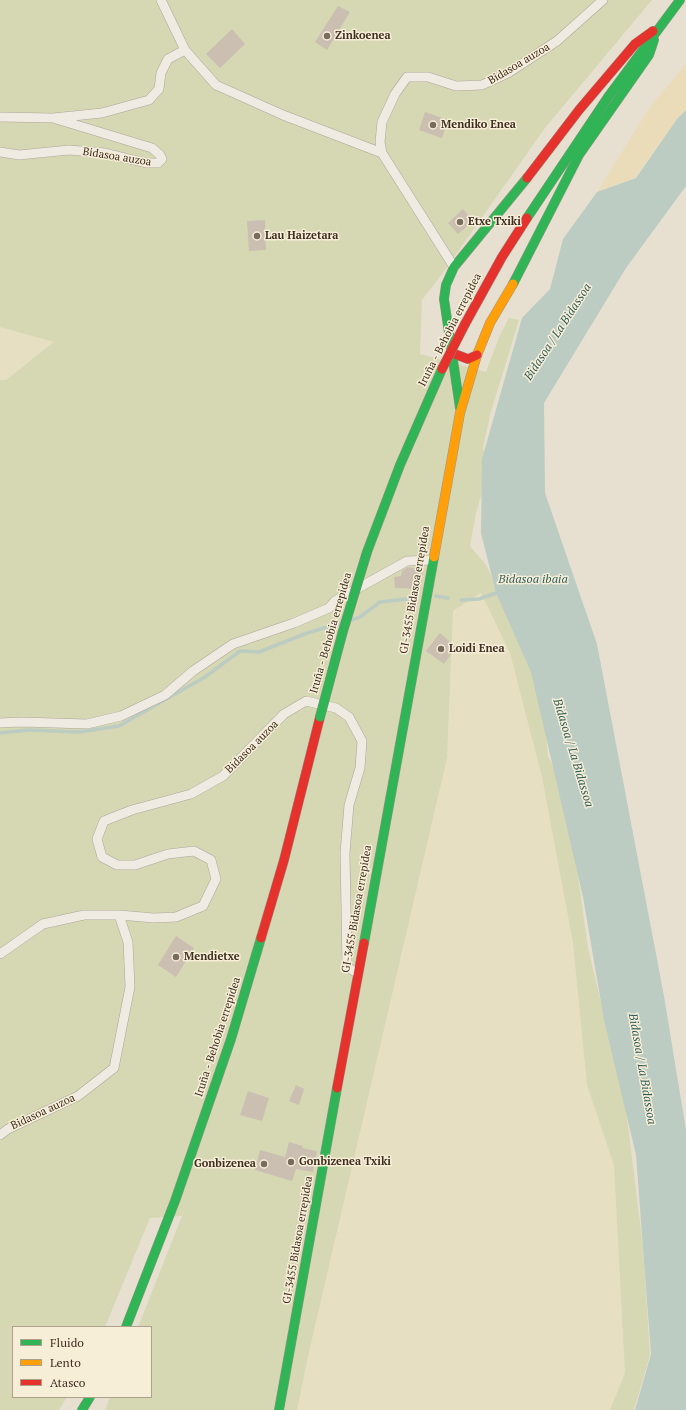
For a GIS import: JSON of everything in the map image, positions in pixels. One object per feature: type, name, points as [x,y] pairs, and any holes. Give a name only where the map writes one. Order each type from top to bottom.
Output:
[{"type":"main road","name":"Iruña - Behobia errepidea","points":[[126,1326],[175,1201],[211,1098],[267,920],[345,625],[367,552],[400,465],[442,369],[502,257],[545,189],[608,97],[659,26],[680,0]]},
{"type":"main road","points":[[460,413],[444,299],[446,285],[454,267],[589,98],[635,44],[659,26]]},
{"type":"main road","points":[[460,413],[477,355],[490,323],[520,271],[569,174],[597,127],[649,56],[659,26]]},
{"type":"main road","points":[[452,353],[468,360],[477,355]]},
{"type":"main road","name":"GI-3455 Bidasoa errepidea","points":[[279,1410],[357,973],[460,413]]},
{"type":"main road","points":[[82,1410],[89,1398]]},
{"type":"street","points":[[161,0],[185,50],[216,85],[283,115],[382,153]]},
{"type":"street","name":"Bidasoa auzoa","points":[[454,267],[436,236],[382,153],[380,142],[382,122],[395,94],[407,77],[428,77],[456,86],[482,85],[508,73],[557,41],[603,0]]},
{"type":"street","name":"Bidasoa auzoa","points":[[0,116],[53,118],[102,113],[149,100],[158,89],[161,73],[168,59],[185,50]]},
{"type":"street","name":"Bidasoa auzoa","points":[[0,152],[19,155],[69,150],[105,153],[146,163],[158,163],[162,159],[160,155],[152,148],[53,118]]},
{"type":"street","points":[[0,723],[21,722],[87,724],[121,716],[165,695],[193,671],[233,644],[294,623],[329,608],[335,600],[407,561],[432,560]]},
{"type":"street","name":"Bidasoa auzoa","points":[[0,954],[43,924],[84,915],[119,914],[154,918],[176,917],[202,906],[216,879],[211,860],[194,851],[168,854],[135,865],[117,865],[102,857],[98,845],[97,839],[104,821],[132,810],[191,794],[224,776],[284,714],[306,701],[336,708],[349,717],[362,741],[360,768],[349,805],[346,853],[347,967],[357,973]]},
{"type":"street","name":"Bidasoa auzoa","points":[[0,1134],[78,1096],[114,1068],[130,987],[128,942],[119,914]]},
{"type":"shaded area","points":[[0,327],[55,342],[6,380],[0,380]]},
{"type":"shaded area","points":[[481,593],[510,653],[542,777],[573,943],[587,1085],[614,1165],[625,1373],[610,1410],[297,1410],[309,1352],[447,758],[453,611]]},
{"type":"green space","points":[[0,0],[652,0],[545,128],[445,270],[422,300],[420,354],[486,372],[499,337],[509,318],[519,320],[490,415],[483,448],[490,465],[476,513],[470,546],[486,565],[543,693],[548,757],[566,789],[588,948],[626,1109],[643,1247],[650,1355],[634,1410],[610,1410],[625,1373],[614,1165],[587,1085],[573,943],[542,777],[510,653],[481,593],[453,611],[447,758],[309,1352],[297,1410],[105,1410],[110,1398],[152,1398],[152,1326],[138,1326],[182,1216],[150,1218],[105,1326],[12,1326],[12,1398],[66,1398],[59,1410],[0,1410],[0,380],[6,380],[54,342],[0,327]]},
{"type":"sand","points":[[686,64],[686,110],[677,119],[635,178],[597,192],[650,107]]},
{"type":"water","name":"Bidasoa ibaia","points":[[686,110],[686,186],[626,268],[544,403],[545,493],[597,644],[664,996],[686,1130],[686,1410],[635,1410],[651,1354],[636,1155],[604,1020],[583,897],[531,672],[496,593],[481,533],[482,459],[522,318],[550,289],[563,239],[597,192],[636,178],[677,119]]},
{"type":"building","points":[[338,6],[350,12],[327,50],[315,42]]},
{"type":"building","points":[[232,29],[245,44],[220,68],[206,54]]},
{"type":"building","name":"Mendiko Enea","points":[[425,112],[448,120],[442,138],[419,130]]},
{"type":"building","name":"Etxe Txiki","points":[[463,209],[473,221],[458,234],[448,223]]},
{"type":"building","name":"Lau Haizetara","points":[[265,220],[266,250],[249,251],[247,221]]},
{"type":"building","points":[[408,567],[423,570],[420,589],[395,588],[394,577],[401,576],[402,571]]},
{"type":"building","name":"Loidi Enea","points":[[440,633],[456,647],[444,664],[426,651]]},
{"type":"building","name":"Mendietxe","points":[[176,936],[194,948],[176,977],[158,965]]},
{"type":"building","points":[[296,1085],[304,1089],[299,1105],[289,1101]]},
{"type":"building","points":[[248,1091],[269,1098],[262,1121],[240,1115]]},
{"type":"building","points":[[289,1142],[303,1146],[302,1148],[317,1151],[313,1172],[296,1169],[292,1181],[255,1170],[260,1150],[285,1157]]},
{"type":"waterway","points":[[461,600],[479,599],[499,592]]},
{"type":"waterway","points":[[436,596],[448,598]]},
{"type":"waterway","points":[[351,620],[360,617],[380,602],[416,598]]},
{"type":"waterway","points":[[0,733],[28,730],[79,732],[119,726],[205,677],[240,651],[259,652],[307,633],[341,623]]},
{"type":"traffic: fast","points":[[527,218],[608,97],[680,0]]},
{"type":"traffic: fast","points":[[513,284],[579,155],[649,55],[654,40]]},
{"type":"traffic: fast","points":[[460,408],[444,299],[446,285],[454,267],[527,178]]},
{"type":"traffic: fast","points":[[367,552],[400,465],[442,369]]},
{"type":"traffic: fast","points":[[320,717],[343,631],[367,552]]},
{"type":"traffic: fast","points":[[364,943],[434,557]]},
{"type":"traffic: fast","points":[[126,1326],[175,1201],[231,1039],[261,938]]},
{"type":"traffic: fast","points":[[279,1410],[337,1088]]},
{"type":"traffic: fast","points":[[82,1410],[89,1398]]},
{"type":"traffic: slow","points":[[434,557],[460,413],[477,355],[490,323],[513,284]]},
{"type":"traffic: jam","points":[[527,178],[579,110],[635,44],[653,31]]},
{"type":"traffic: jam","points":[[465,324],[502,257],[527,218]]},
{"type":"traffic: jam","points":[[442,369],[465,324]]},
{"type":"traffic: jam","points":[[452,353],[468,359],[477,355]]},
{"type":"traffic: jam","points":[[261,938],[284,860],[320,717]]},
{"type":"traffic: jam","points":[[337,1088],[364,943]]},
{"type":"place","name":"Zinkoenea","points":[[327,36]]},
{"type":"place","name":"Mendiko Enea","points":[[433,125]]},
{"type":"place","name":"Etxe Txiki","points":[[460,222]]},
{"type":"place","name":"Lau Haizetara","points":[[257,236]]},
{"type":"place","name":"Loidi Enea","points":[[441,649]]},
{"type":"place","name":"Mendietxe","points":[[176,957]]},
{"type":"place","name":"Gonbizenea Txiki","points":[[291,1162]]},
{"type":"place","name":"Gonbizenea","points":[[264,1164]]},
{"type":"water label","name":"Bidasoa / La Bidassoa","points":[[558,332]]},
{"type":"water label","name":"Bidasoa / La Bidassoa","points":[[573,753]]},
{"type":"water label","name":"Bidasoa / La Bidassoa","points":[[642,1069]]}]
